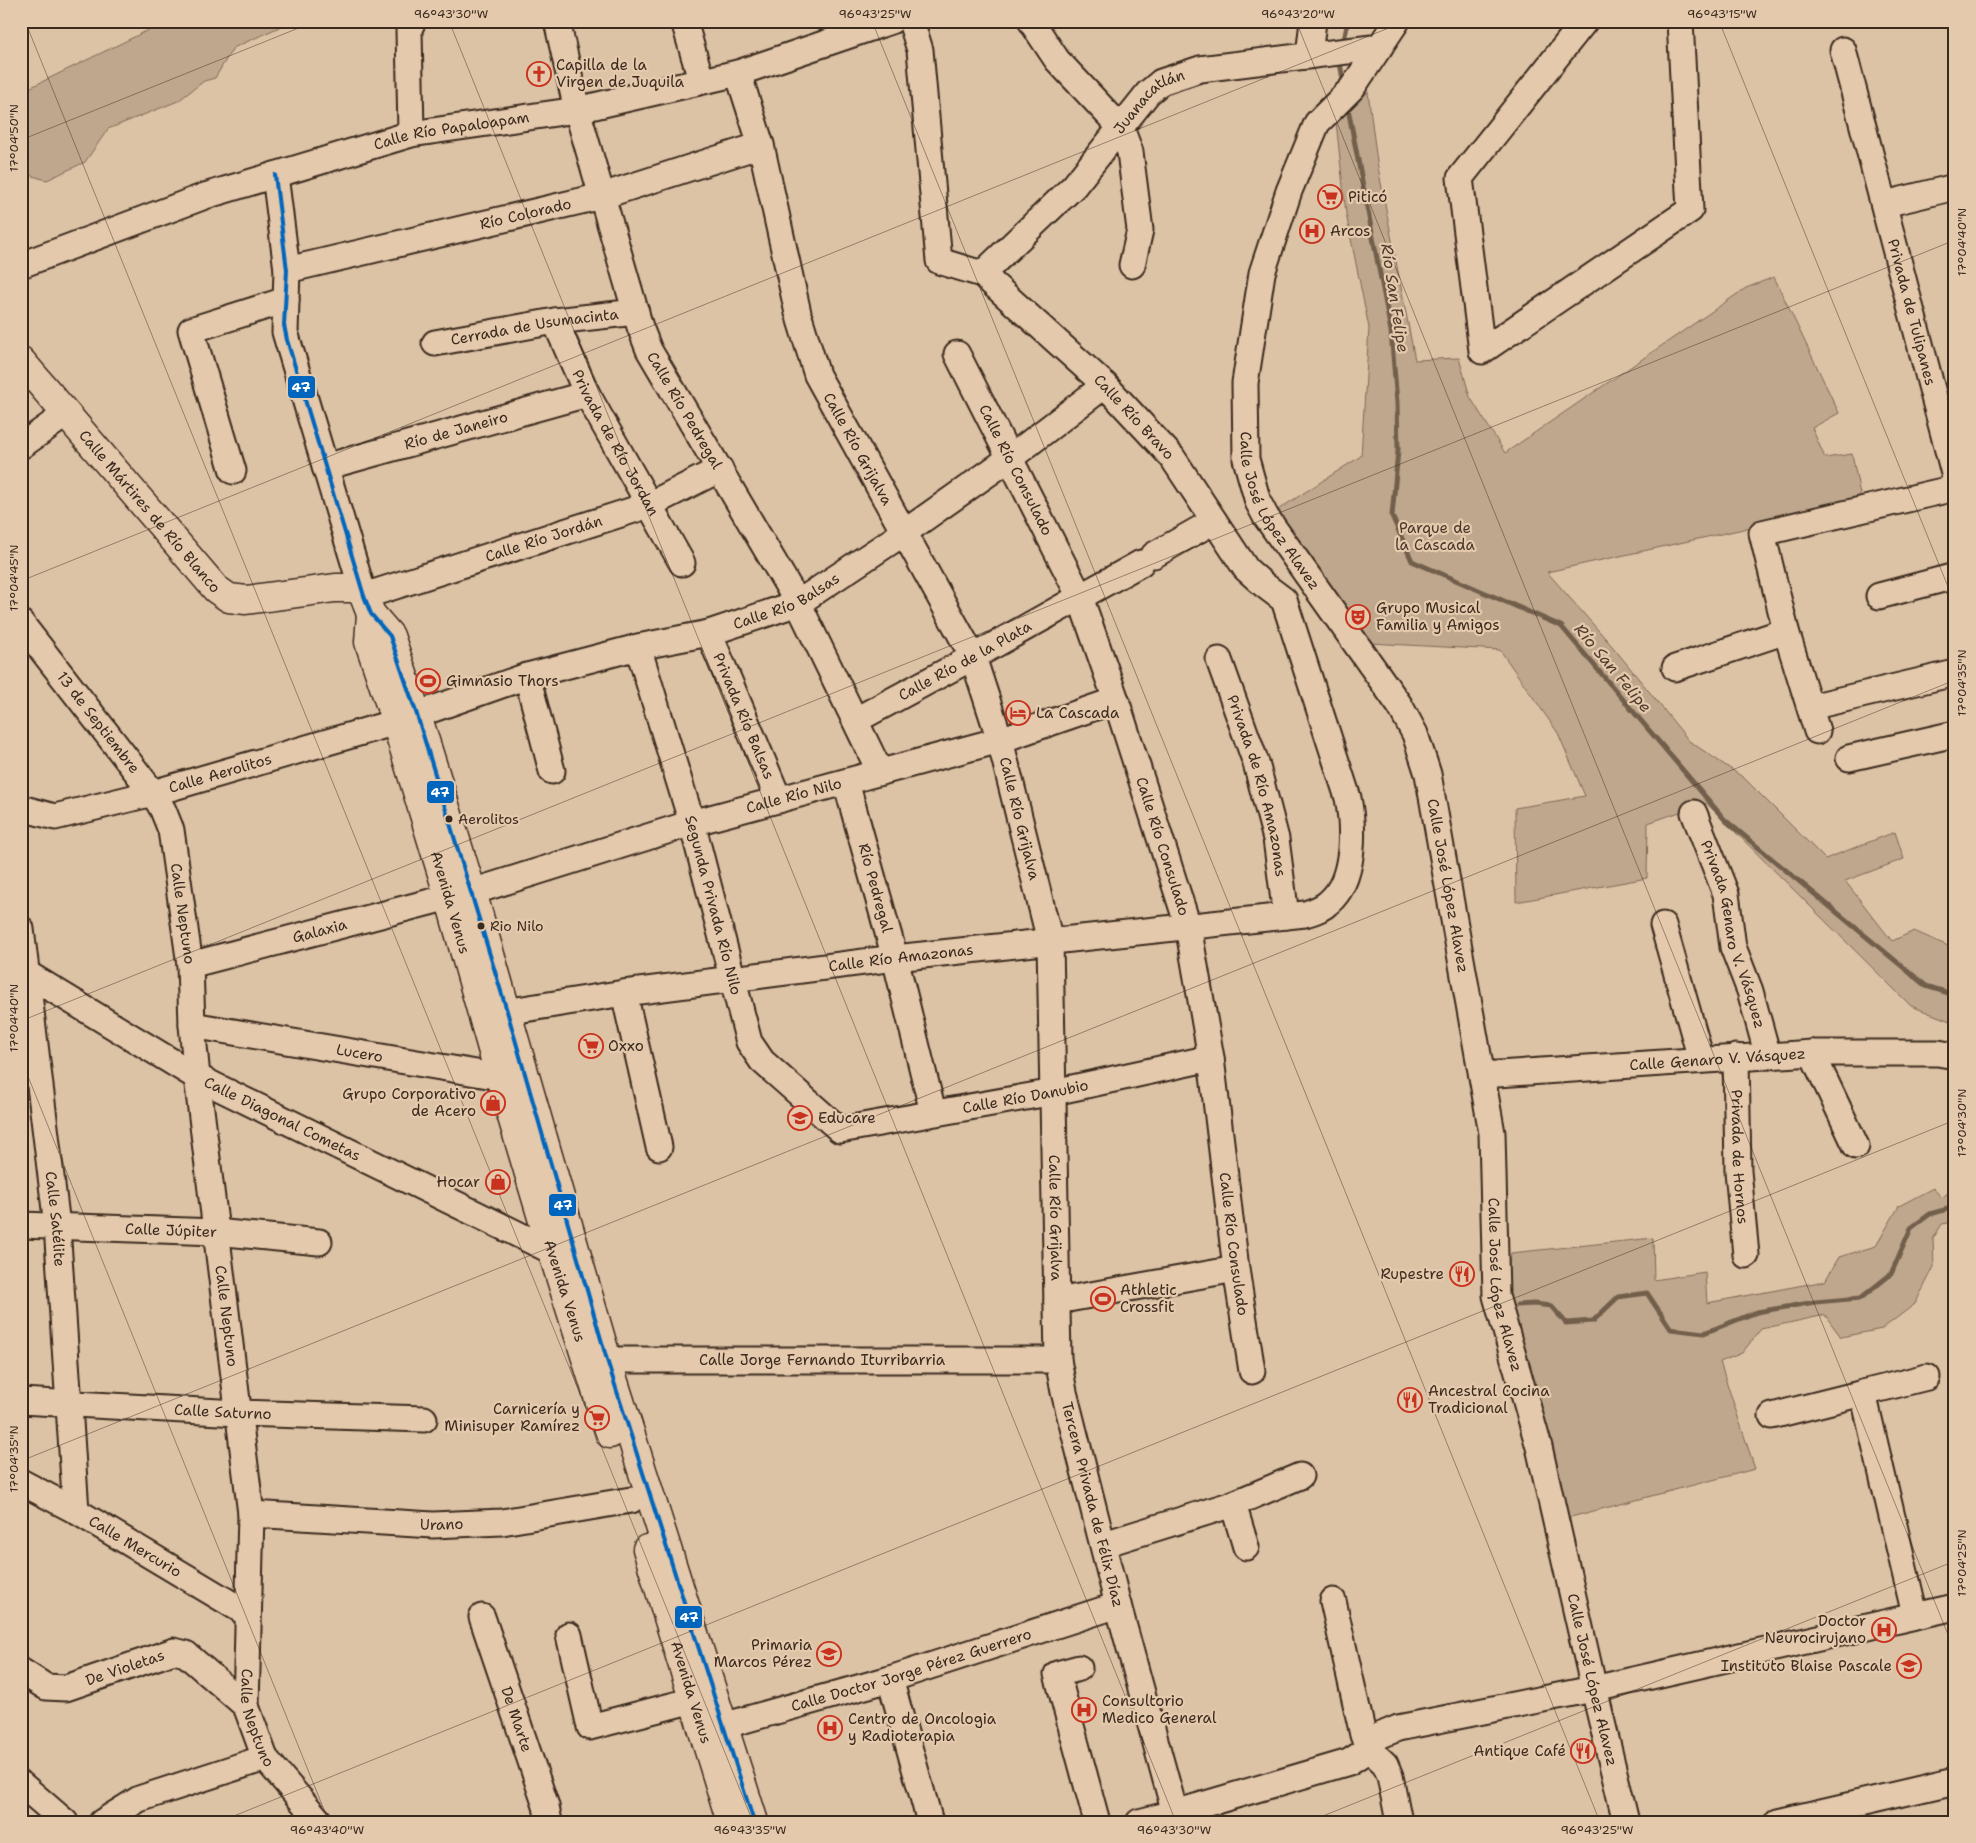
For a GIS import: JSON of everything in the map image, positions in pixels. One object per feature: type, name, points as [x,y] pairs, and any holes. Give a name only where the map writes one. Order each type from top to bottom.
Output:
[{"type":"main road","name":"Calle Mártires de Río Blanco","points":[[21,362],[209,582],[222,594],[237,600],[246,600],[348,588],[360,592],[368,605]]},
{"type":"main road","name":"Avenida Venus","points":[[368,605],[369,642],[407,719],[461,895],[597,1360],[703,1698],[713,1729],[754,1822]]},
{"type":"main road","name":"Avenida Venus","points":[[513,1078],[552,1251],[597,1360],[631,1500],[703,1698]]},
{"type":"main road","name":"Avenida Venus","points":[[713,1729],[731,1822]]},
{"type":"street","points":[[411,134],[408,29],[413,21]]},
{"type":"street","name":"Calle Río Pedregal","points":[[557,21],[578,110],[602,196],[649,350],[798,603],[880,772]]},
{"type":"street","points":[[684,21],[700,80]]},
{"type":"street","name":"Calle Río Papaloapam","points":[[21,265],[205,196],[411,134],[578,110],[700,80],[738,73],[891,21]]},
{"type":"street","points":[[911,21],[920,50],[939,261],[982,274]]},
{"type":"street","points":[[1031,21],[1057,60],[1121,128],[1130,152],[1140,230],[1132,265]]},
{"type":"street","points":[[1309,56],[1313,21]]},
{"type":"street","name":"Calle José López Alavez","points":[[1397,21],[1352,88],[1317,123],[1289,190],[1262,273],[1245,383],[1246,459],[1258,502],[1309,578],[1400,706],[1415,734],[1428,774],[1492,1133],[1496,1296],[1539,1447],[1588,1690],[1626,1822]]},
{"type":"street","points":[[1585,21],[1460,178],[1482,351],[1690,210],[1680,21]]},
{"type":"street","name":"Juanacatlán","points":[[982,274],[1074,186],[1148,93],[1161,82],[1200,69],[1380,48]]},
{"type":"street","name":"Privada de Tulipanes","points":[[1843,50],[1885,204],[1955,477]]},
{"type":"street","name":"Calle Río Grijalva","points":[[738,73],[761,145],[799,317],[816,375],[905,532],[973,658],[1000,740],[1050,941],[1058,1360]]},
{"type":"street","name":"Río Colorado","points":[[287,270],[602,196],[761,145]]},
{"type":"street","points":[[275,174],[287,270],[285,332],[368,605]]},
{"type":"street","points":[[1885,204],[1955,187]]},
{"type":"street","name":"Calle Río Bravo","points":[[982,274],[1105,385],[1162,444],[1182,471],[1246,569],[1284,600]]},
{"type":"street","points":[[233,471],[191,330],[286,300]]},
{"type":"street","name":"Cerrada de Usumacinta","points":[[435,343],[555,321],[636,312]]},
{"type":"street","name":"Privada de Río Jordan","points":[[555,321],[586,394],[682,563]]},
{"type":"street","name":"Calle Río Consulado","points":[[957,354],[1010,458],[1077,599],[1116,700],[1188,926],[1211,1058],[1236,1269],[1252,1372]]},
{"type":"street","name":"Calle Río Balsas","points":[[407,719],[527,676],[638,647],[709,633],[798,603],[905,532],[1010,458],[1105,385]]},
{"type":"street","name":"Río de Janeiro","points":[[325,467],[586,394]]},
{"type":"street","points":[[21,446],[66,414]]},
{"type":"street","name":"Calle Río Jordán","points":[[368,605],[649,505],[720,470]]},
{"type":"street","points":[[1817,731],[1786,631],[1762,534],[1955,488]]},
{"type":"street","name":"Calle Río de la Plata","points":[[856,720],[973,658],[1214,521]]},
{"type":"street","points":[[1879,596],[1955,576]]},
{"type":"street","points":[[1284,600],[1309,578]]},
{"type":"street","name":"Calle Río Amazonas","points":[[495,1014],[733,978],[895,958],[1305,914],[1320,909],[1335,896],[1344,879],[1351,843],[1350,811],[1344,784],[1284,600]]},
{"type":"street","name":"13 de Septiembre","points":[[21,622],[153,793]]},
{"type":"street","points":[[1675,668],[1786,631]]},
{"type":"street","name":"Privada Río Balsas","points":[[709,633],[779,800]]},
{"type":"street","name":"Segunda Privada Río Nilo","points":[[638,647],[692,823],[749,1042],[762,1061],[840,1130]]},
{"type":"street","name":"Privada de Río Amazonas","points":[[1219,660],[1256,763],[1276,839],[1286,916]]},
{"type":"street","points":[[1810,707],[1955,673]]},
{"type":"street","points":[[527,676],[552,771]]},
{"type":"street","name":"Calle Río Nilo","points":[[461,895],[692,823],[1000,740],[1116,700]]},
{"type":"street","name":"Calle Aerolitos","points":[[21,808],[54,817],[153,793],[407,719]]},
{"type":"street","points":[[1849,758],[1955,734]]},
{"type":"street","name":"Río Pedregal","points":[[846,782],[895,958],[933,1112]]},
{"type":"street","name":"Calle Neptuno","points":[[153,793],[163,810],[171,830],[190,964],[192,1025],[197,1077],[251,1514],[246,1706],[265,1758],[316,1821]]},
{"type":"street","name":"Privada Genaro V. Vásquez","points":[[1694,813],[1726,894],[1733,947],[1750,991],[1768,1056]]},
{"type":"street","name":"Galaxia","points":[[190,964],[461,895]]},
{"type":"street","points":[[1663,925],[1701,1059]]},
{"type":"street","name":"Calle Satélite","points":[[21,928],[24,972],[57,1226],[76,1511]]},
{"type":"street","name":"Calle Diagonal Cometas","points":[[24,972],[197,1077],[552,1251]]},
{"type":"street","points":[[624,993],[659,1147]]},
{"type":"street","name":"Lucero","points":[[192,1025],[513,1078]]},
{"type":"street","points":[[1812,1053],[1856,1146]]},
{"type":"street","name":"Calle Genaro V. Vásquez","points":[[1482,1075],[1812,1053],[1938,1053],[1955,1056]]},
{"type":"street","name":"Privada de Hornos","points":[[1736,1057],[1738,1171],[1746,1255]]},
{"type":"street","name":"Calle Río Danubio","points":[[840,1130],[1054,1092],[1211,1058]]},
{"type":"street","name":"Calle Júpiter","points":[[21,1225],[216,1232],[319,1242]]},
{"type":"street","points":[[1057,1300],[1236,1269]]},
{"type":"street","name":"Calle Jorge Fernando Iturribarria","points":[[597,1360],[1058,1360]]},
{"type":"street","name":"Tercera Privada de Félix Díaz","points":[[1058,1360],[1064,1392],[1118,1605],[1176,1813]]},
{"type":"street","points":[[1772,1416],[1927,1377]]},
{"type":"street","name":"Tercera Privada de Félix Díaz","points":[[1081,1388],[1136,1634],[1130,1649]]},
{"type":"street","points":[[1863,1393],[1915,1615]]},
{"type":"street","name":"Calle Saturno","points":[[21,1401],[238,1413],[424,1419]]},
{"type":"street","points":[[1114,1540],[1232,1504],[1300,1476]]},
{"type":"street","name":"Calle Mercurio","points":[[21,1482],[76,1511],[248,1614]]},
{"type":"street","name":"Urano","points":[[251,1514],[432,1526],[502,1522],[631,1500]]},
{"type":"street","points":[[1232,1504],[1246,1547]]},
{"type":"street","points":[[1333,1601],[1363,1735],[1369,1749],[1384,1764],[1390,1776],[1399,1822]]},
{"type":"street","name":"Calle Doctor Jorge Pérez Guerrero","points":[[713,1729],[890,1679],[1118,1605]]},
{"type":"street","points":[[1139,1822],[1176,1813],[1349,1762],[1369,1749],[1379,1736],[1398,1728],[1588,1690],[1955,1607]]},
{"type":"street","name":"De Marte","points":[[482,1617],[550,1822]]},
{"type":"street","points":[[569,1634],[590,1727],[703,1698]]},
{"type":"street","name":"De Violetas","points":[[21,1671],[46,1687],[66,1688],[174,1652],[186,1654],[246,1706]]},
{"type":"street","points":[[1079,1668],[1057,1674],[1097,1822]]},
{"type":"street","points":[[890,1679],[930,1822]]},
{"type":"street","points":[[102,1822],[139,1799],[265,1758]]},
{"type":"street","points":[[1778,1822],[1955,1782]]},
{"type":"street","points":[[21,1784],[65,1822]]},
{"type":"green space","points":[[167,21],[293,21],[233,48],[215,78],[204,81],[178,101],[108,129],[85,162],[47,180],[21,173],[21,162],[28,159],[21,137],[21,92]]},
{"type":"green space","name":"Parque de la Cascada","points":[[1368,92],[1377,162],[1415,360],[1459,358],[1470,397],[1505,453],[1746,288],[1774,277],[1839,413],[1812,428],[1825,458],[1852,454],[1861,499],[1739,530],[1547,572],[1613,647],[1689,741],[1744,778],[1825,859],[1895,832],[1904,859],[1845,881],[1892,941],[1914,931],[1955,949],[1955,1023],[1911,1006],[1706,803],[1648,823],[1647,878],[1516,902],[1515,808],[1585,796],[1558,733],[1500,650],[1369,643],[1276,511],[1361,456],[1369,328],[1346,214],[1336,122]]},
{"type":"green space","points":[[1955,1186],[1955,1222],[1942,1224],[1933,1239],[1934,1267],[1915,1304],[1882,1329],[1841,1337],[1825,1315],[1761,1329],[1742,1353],[1720,1362],[1755,1469],[1567,1518],[1501,1307],[1511,1253],[1653,1238],[1654,1280],[1705,1272],[1707,1303],[1825,1281],[1839,1257],[1876,1246],[1899,1206],[1933,1188],[1942,1198]]},
{"type":"waterway","name":"Río San Felipe","points":[[1343,45],[1348,21]]},
{"type":"waterway","name":"Río San Felipe","points":[[1341,58],[1340,63],[1344,85]]},
{"type":"waterway","name":"Río San Felipe","points":[[1347,103],[1391,331],[1397,403],[1398,450],[1392,516],[1412,561],[1561,626],[1725,820],[1926,986],[1955,995]]},
{"type":"waterway","points":[[1517,1305],[1551,1306],[1566,1323],[1593,1321],[1618,1297],[1647,1293],[1671,1329],[1704,1333],[1757,1312],[1815,1302],[1861,1298],[1891,1274],[1911,1228],[1930,1214],[1955,1207]]},
{"type":"transit line","name":"47","points":[[275,175],[287,270],[284,325],[287,340],[364,596],[371,614],[390,636],[417,715],[507,1011],[607,1360],[754,1822]]},
{"type":"place","name":"Capilla de la Virgen de Juquila","points":[[539,74]]},
{"type":"place","name":"Piticó","points":[[1330,197]]},
{"type":"place","name":"Arcos","points":[[1312,231]]},
{"type":"place","name":"Grupo Musical Familia y Amigos","points":[[1358,617]]},
{"type":"place","name":"Gimnasio Thors","points":[[428,681]]},
{"type":"place","name":"La Cascada","points":[[1018,713]]},
{"type":"place","name":"Aerolitos","points":[[449,819]]},
{"type":"place","name":"Rio Nilo","points":[[481,926]]},
{"type":"place","name":"Oxxo","points":[[591,1046]]},
{"type":"place","name":"Grupo Corporativo de Acero","points":[[493,1103]]},
{"type":"place","name":"Educare","points":[[800,1118]]},
{"type":"place","name":"Hocar","points":[[498,1182]]},
{"type":"place","name":"Rupestre","points":[[1462,1274]]},
{"type":"place","name":"Athletic Crossfit","points":[[1103,1299]]},
{"type":"place","name":"Ancestral Cocina Tradicional","points":[[1410,1400]]},
{"type":"place","name":"Carnicería y Minisuper Ramírez","points":[[597,1418]]},
{"type":"place","name":"Doctor Neurocirujano","points":[[1884,1630]]},
{"type":"place","name":"Primaria Marcos Pérez","points":[[829,1654]]},
{"type":"place","name":"Instituto Blaise Pascale","points":[[1909,1666]]},
{"type":"place","name":"Consultorio Medico General","points":[[1084,1710]]},
{"type":"place","name":"Centro de Oncologia y Radioterapia","points":[[830,1728]]},
{"type":"place","name":"Antique Café","points":[[1583,1751]]}]
